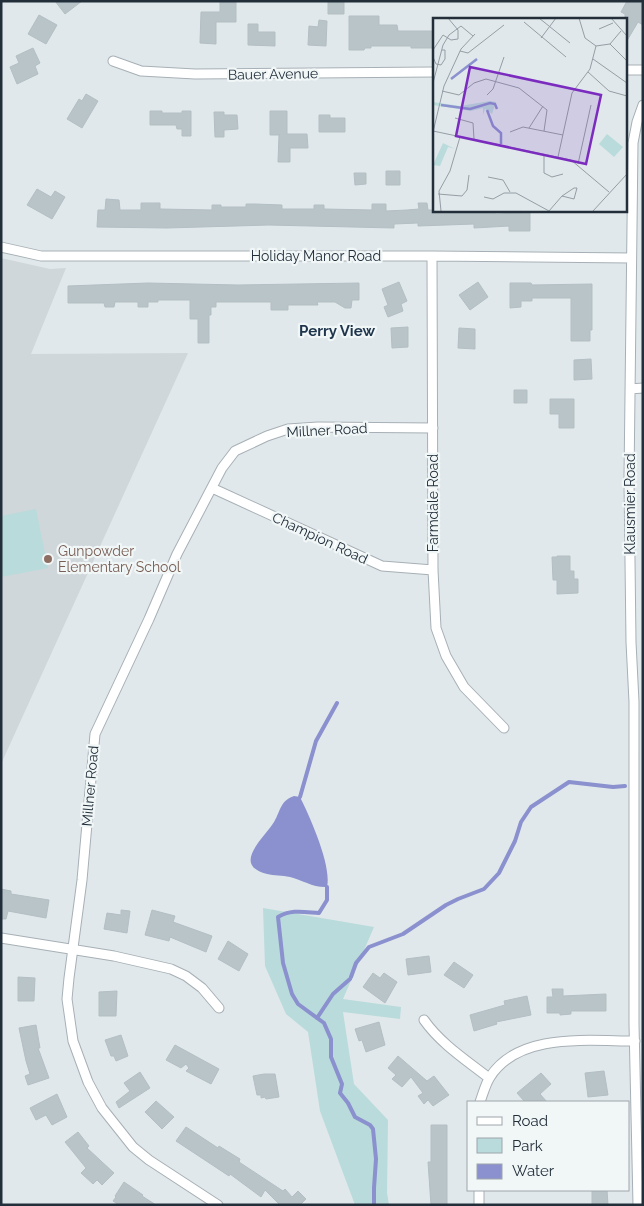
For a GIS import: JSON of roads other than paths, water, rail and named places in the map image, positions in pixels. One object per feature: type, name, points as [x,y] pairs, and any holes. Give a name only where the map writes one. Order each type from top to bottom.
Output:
[{"type":"street","name":"Bauer Avenue","points":[[113,61],[141,71],[195,74],[433,72]]},
{"type":"street","points":[[626,70],[643,70]]},
{"type":"street","name":"Klausmier Road","points":[[638,1205],[640,1166],[635,1041],[634,702],[631,642],[629,480],[632,144],[643,105]]},
{"type":"street","name":"Holiday Manor Road","points":[[1,247],[41,256],[631,258]]},
{"type":"street","name":"Farmdale Road","points":[[432,256],[433,570],[436,628],[446,656],[464,687],[504,728]]},
{"type":"street","points":[[630,389],[643,388]]},
{"type":"street","name":"Millner Road","points":[[218,1205],[149,1160],[133,1146],[102,1108],[88,1082],[79,1059],[70,1023],[67,999],[82,880],[95,734],[177,554],[222,468],[235,450],[267,436],[288,430],[318,427],[433,428]]},
{"type":"street","name":"Champion Road","points":[[212,488],[382,566],[433,570]]},
{"type":"street","points":[[1,938],[150,963],[172,969],[186,976],[202,988],[219,1008]]},
{"type":"street","points":[[424,1020],[432,1031],[448,1046],[489,1078]]},
{"type":"street","points":[[480,1101],[489,1078],[507,1059],[529,1047],[545,1043],[568,1041],[635,1041]]},
{"type":"street","points":[[479,1191],[479,1205]]},
{"type":"water","points":[[294,796],[300,797],[319,842],[328,878],[327,887],[313,885],[290,877],[267,874],[257,870],[252,864],[253,851],[274,822],[283,803]]},
{"type":"waterway","points":[[300,797],[316,741],[337,703]]},
{"type":"waterway","points":[[351,977],[356,963],[369,947],[403,934],[446,905],[484,889],[499,873],[515,841],[521,822],[531,807],[569,782],[613,787],[625,786]]},
{"type":"waterway","points":[[327,887],[327,900],[319,913],[293,912],[278,917],[283,963],[292,994],[298,1004],[324,1023],[331,1039],[331,1057],[342,1084],[340,1093],[355,1117],[370,1125],[373,1129],[376,1159],[374,1205]]},
{"type":"waterway","points":[[317,1018],[333,994],[350,979]]},
{"type":"place","name":"Gunpowder Elementary School","points":[[48,559]]},
{"type":"district","name":"Perry View","points":[[337,331]]}]
